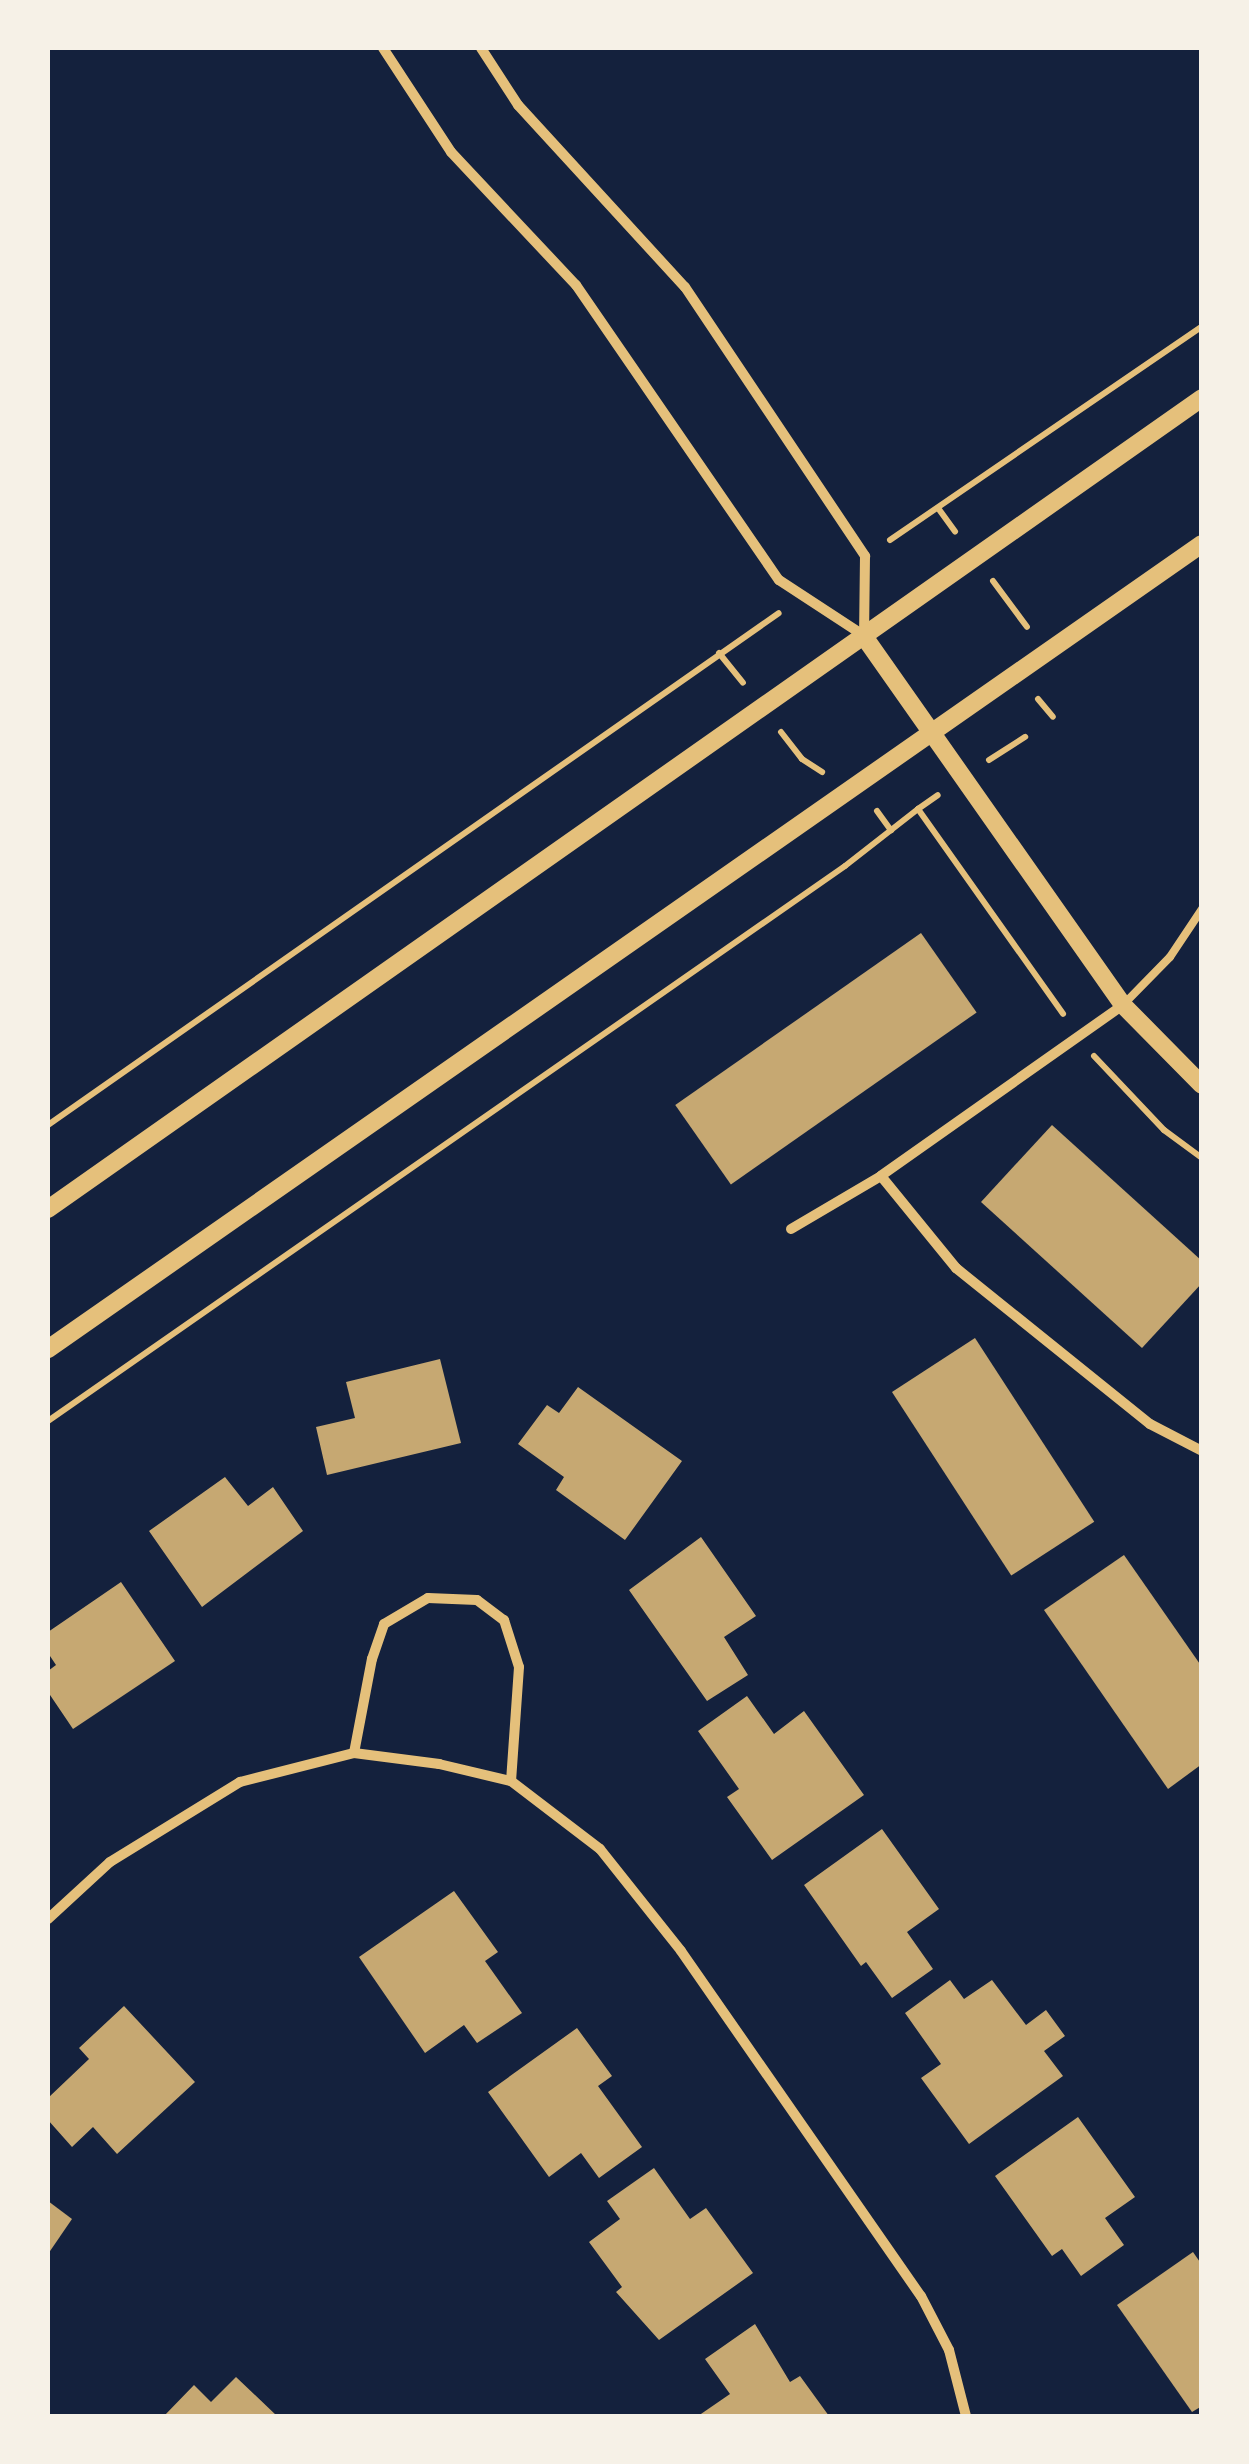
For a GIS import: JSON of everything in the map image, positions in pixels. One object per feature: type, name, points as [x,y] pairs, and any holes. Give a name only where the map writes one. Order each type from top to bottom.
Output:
[{"type":"street","points":[[383,48],[451,152],[576,286],[779,580],[864,636],[1123,1004],[1202,1085]]},
{"type":"street","points":[[481,48],[518,104],[685,287],[865,556],[864,636]]},
{"type":"street","points":[[48,1210],[1202,398]]},
{"type":"street","points":[[48,1349],[1202,544]]},
{"type":"street","points":[[791,1230],[882,1176],[1123,1004]]},
{"type":"street","points":[[882,1176],[956,1268],[1150,1424],[1202,1451]]},
{"type":"street","points":[[354,1753],[372,1659],[384,1624],[428,1598],[477,1600],[504,1620],[519,1667],[510,1781]]},
{"type":"street","points":[[48,1919],[110,1862],[240,1782],[354,1753],[439,1764],[510,1781],[600,1849],[681,1951],[920,2296],[950,2350],[966,2416]]},
{"type":"lane","points":[[1123,1004],[1170,957],[1202,910]]},
{"type":"path","points":[[921,520],[1202,326]]},
{"type":"path","points":[[938,508],[1027,626],[1039,701],[1053,717]]},
{"type":"path","points":[[48,1125],[719,653],[802,759],[878,812],[891,830]]},
{"type":"path","points":[[48,1421],[918,808],[1116,1084],[1164,1130],[1202,1158]]},
{"type":"building","points":[[921,933],[977,1012],[731,1185],[675,1105]]},
{"type":"building","points":[[1052,1125],[1202,1261],[1202,1283],[1142,1348],[981,1202]]},
{"type":"building","points":[[975,1338],[1094,1522],[1011,1576],[892,1392]]},
{"type":"building","points":[[440,1359],[461,1443],[327,1475],[316,1427],[355,1418],[346,1382]]},
{"type":"building","points":[[578,1387],[682,1461],[625,1540],[556,1490],[564,1477],[518,1444],[547,1405],[559,1413]]},
{"type":"building","points":[[225,1477],[248,1506],[273,1487],[303,1531],[202,1607],[149,1531]]},
{"type":"building","points":[[701,1537],[756,1616],[724,1637],[748,1675],[707,1701],[629,1590]]},
{"type":"building","points":[[1124,1555],[1202,1667],[1202,1764],[1168,1789],[1044,1610]]},
{"type":"building","points":[[121,1582],[175,1661],[73,1729],[48,1692],[48,1671],[56,1665],[48,1653],[48,1632]]},
{"type":"building","points":[[747,1696],[774,1734],[804,1711],[864,1795],[772,1860],[727,1797],[739,1789],[698,1731]]},
{"type":"building","points":[[882,1829],[939,1909],[907,1932],[933,1969],[892,1998],[866,1962],[861,1966],[804,1885]]},
{"type":"building","points":[[454,1891],[498,1952],[485,1961],[522,2013],[477,2043],[464,2025],[425,2053],[359,1957]]},
{"type":"building","points":[[950,1980],[964,1999],[992,1980],[1026,2025],[1046,2010],[1065,2036],[1044,2051],[1063,2076],[969,2144],[921,2078],[941,2064],[905,2013]]},
{"type":"building","points":[[124,2006],[195,2082],[117,2154],[93,2127],[72,2147],[48,2120],[48,2098],[89,2059],[79,2048]]},
{"type":"building","points":[[577,2028],[612,2076],[598,2086],[642,2147],[599,2178],[581,2153],[549,2177],[488,2092]]},
{"type":"building","points":[[1078,2117],[1135,2197],[1105,2218],[1124,2245],[1081,2276],[1062,2249],[1052,2256],[995,2176]]},
{"type":"building","points":[[654,2168],[690,2219],[706,2208],[753,2273],[659,2340],[616,2292],[622,2287],[589,2242],[620,2219],[607,2201]]},
{"type":"building","points":[[48,2201],[72,2219],[48,2254]]},
{"type":"building","points":[[1193,2252],[1202,2265],[1202,2406],[1192,2412],[1117,2305]]},
{"type":"building","points":[[755,2324],[790,2382],[800,2376],[829,2416],[698,2416],[730,2394],[705,2359]]},
{"type":"building","points":[[236,2377],[277,2416],[164,2416],[194,2385],[211,2402]]}]
